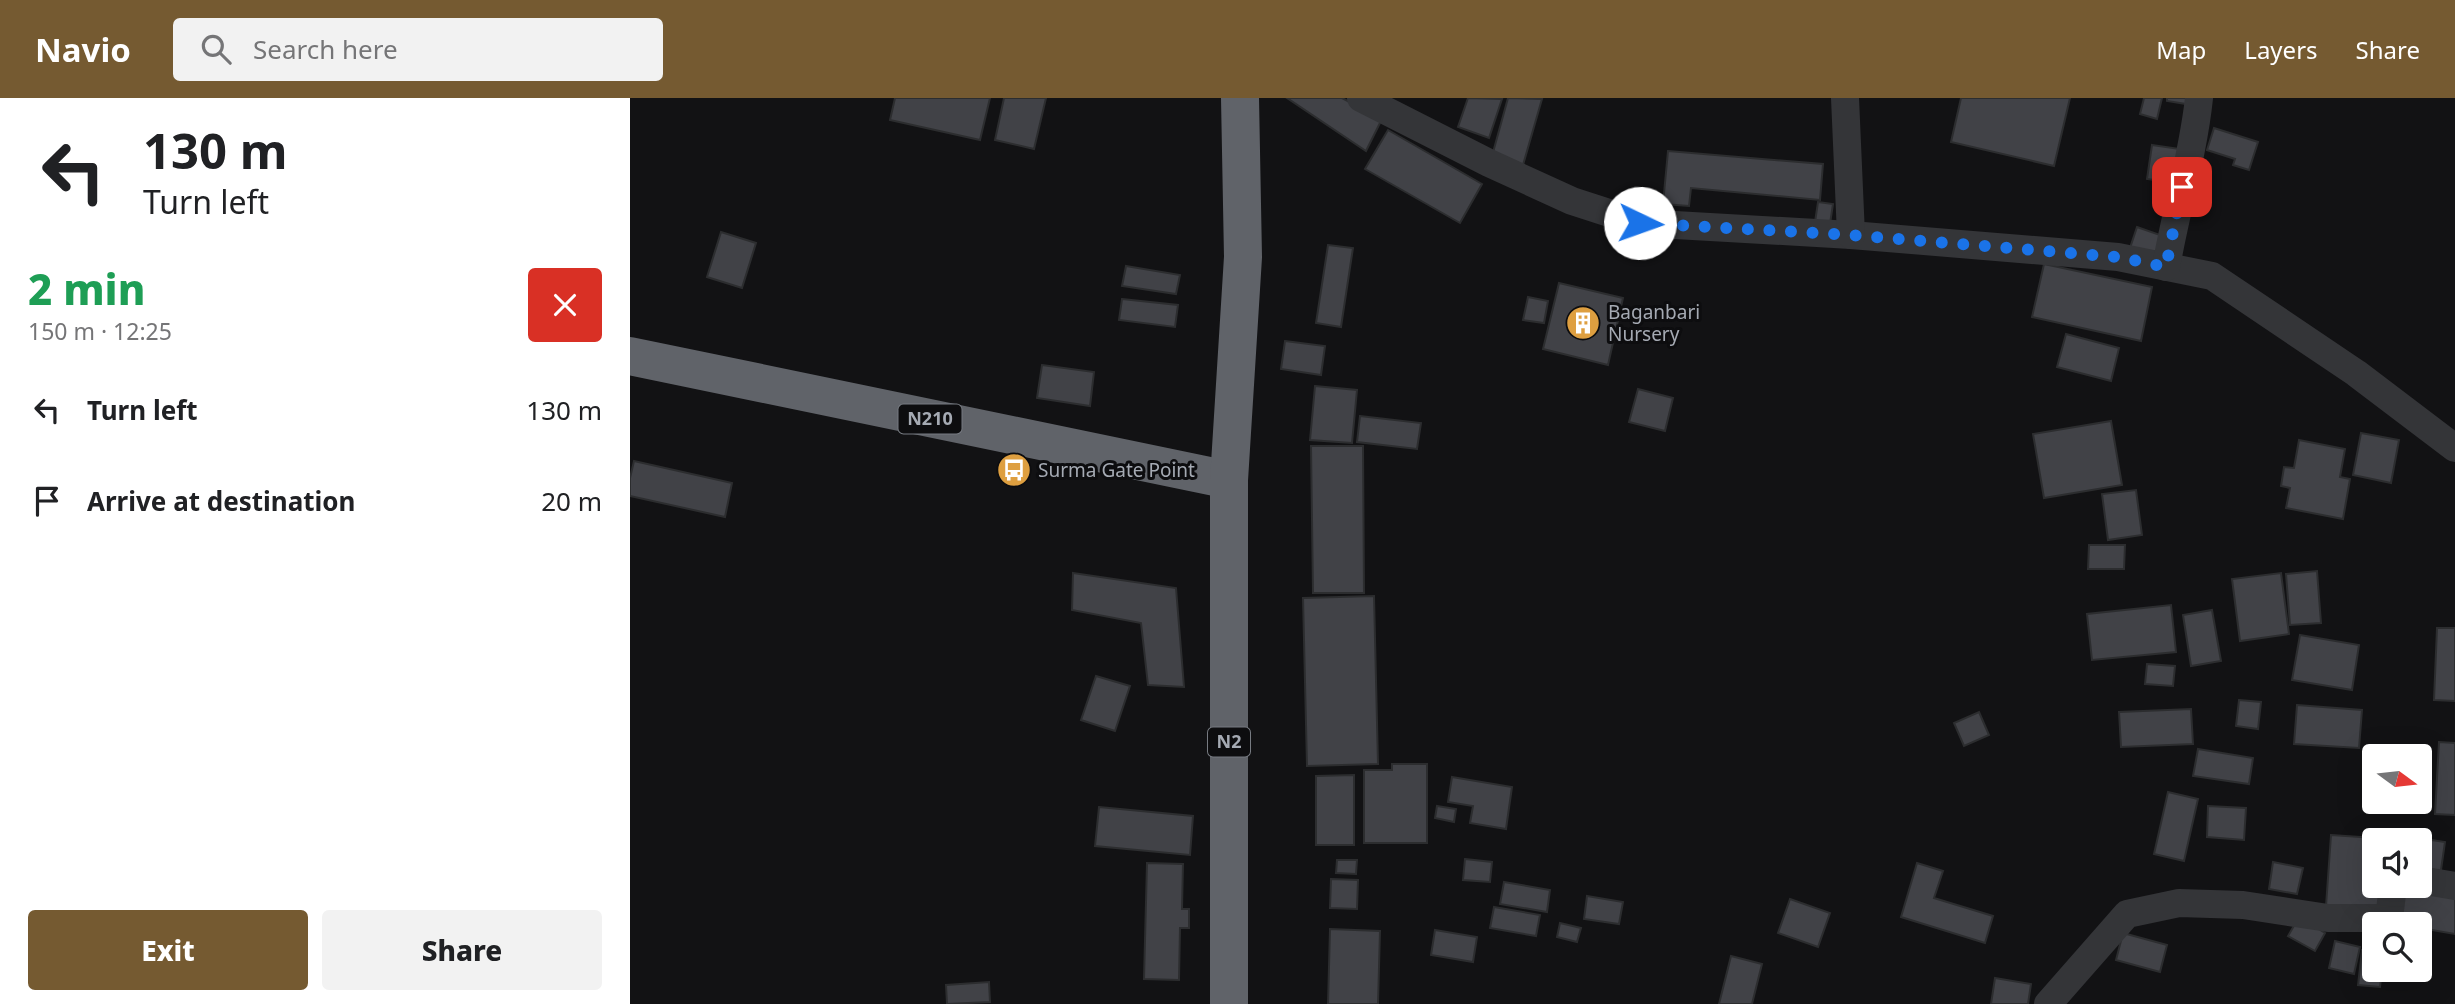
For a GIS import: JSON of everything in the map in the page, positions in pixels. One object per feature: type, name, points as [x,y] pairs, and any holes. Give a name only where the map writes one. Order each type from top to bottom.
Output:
[{"type":"highway","name":"N2","points":[[1229,1004],[1229,481],[1243,257],[1240,98]]},
{"type":"highway","name":"N210","points":[[630,356],[1229,481]]},
{"type":"street","points":[[1361,98],[1489,163],[1572,201],[1640,223],[1851,235],[2118,257],[2212,276],[2356,373],[2455,448]]},
{"type":"street","points":[[1845,98],[1851,235]]},
{"type":"street","points":[[2166,267],[2175,214],[2195,133],[2199,98]]},
{"type":"street","points":[[2432,882],[2455,886]]},
{"type":"street","points":[[2048,1004],[2127,914],[2179,903],[2244,905],[2328,918],[2389,918],[2392,898]]},
{"type":"building","points":[[895,98],[990,98],[980,140],[890,120]]},
{"type":"building","points":[[1004,98],[1046,98],[1034,149],[995,140]]},
{"type":"building","points":[[1287,98],[1342,98],[1382,119],[1366,151]]},
{"type":"building","points":[[1468,98],[1502,99],[1489,138],[1458,127]]},
{"type":"building","points":[[1508,98],[1542,99],[1523,165],[1492,156]]},
{"type":"building","points":[[1961,98],[2070,98],[2054,166],[1951,142]]},
{"type":"building","points":[[2144,98],[2162,98],[2157,119],[2140,114]]},
{"type":"building","points":[[2167,98],[2187,98],[2186,104],[2167,101]]},
{"type":"building","points":[[2214,128],[2258,142],[2249,170],[2233,165],[2235,159],[2207,150]]},
{"type":"building","points":[[1388,130],[1482,184],[1460,223],[1365,169]]},
{"type":"building","points":[[2152,145],[2180,149],[2175,183],[2147,179]]},
{"type":"building","points":[[1668,151],[1823,164],[1820,200],[1691,188],[1689,206],[1663,204]]},
{"type":"building","points":[[1818,202],[1833,204],[1830,224],[1815,222]]},
{"type":"building","points":[[2137,227],[2163,236],[2156,257],[2130,248]]},
{"type":"building","points":[[721,232],[756,243],[742,288],[707,277]]},
{"type":"building","points":[[1328,245],[1353,248],[1341,327],[1316,323]]},
{"type":"building","points":[[2044,264],[2152,287],[2141,341],[2032,317]]},
{"type":"building","points":[[1126,266],[1180,275],[1176,294],[1122,286]]},
{"type":"building","name":"Baganbari Nursery","points":[[1559,283],[1623,298],[1608,365],[1543,349]]},
{"type":"building","points":[[1528,297],[1548,301],[1544,323],[1523,320]]},
{"type":"building","points":[[1122,299],[1178,305],[1175,327],[1119,320]]},
{"type":"building","points":[[2066,334],[2119,348],[2111,381],[2057,367]]},
{"type":"building","points":[[1285,341],[1325,346],[1321,375],[1281,369]]},
{"type":"building","points":[[1042,365],[1094,372],[1090,406],[1037,398]]},
{"type":"building","points":[[1315,386],[1357,390],[1352,443],[1310,440]]},
{"type":"building","points":[[1638,389],[1673,398],[1665,431],[1629,422]]},
{"type":"building","points":[[1360,416],[1421,423],[1417,449],[1357,442]]},
{"type":"building","points":[[2111,421],[2122,485],[2044,498],[2033,434]]},
{"type":"building","points":[[2361,433],[2399,440],[2391,483],[2353,475]]},
{"type":"building","points":[[2299,440],[2345,449],[2340,477],[2350,479],[2343,519],[2286,508],[2290,488],[2281,486],[2284,467],[2294,468]]},
{"type":"building","points":[[1311,446],[1363,446],[1364,593],[1313,593]]},
{"type":"building","points":[[634,461],[732,483],[725,517],[630,496]]},
{"type":"building","points":[[2136,490],[2142,535],[2108,540],[2102,494]]},
{"type":"building","points":[[2089,545],[2125,545],[2124,569],[2088,569]]},
{"type":"building","points":[[2317,571],[2321,623],[2290,625],[2286,574]]},
{"type":"building","points":[[1073,573],[1176,588],[1184,687],[1148,685],[1141,623],[1072,610]]},
{"type":"building","points":[[2281,573],[2289,634],[2240,641],[2232,579]]},
{"type":"building","points":[[1374,596],[1378,764],[1307,766],[1303,598]]},
{"type":"building","points":[[2171,605],[2176,652],[2092,660],[2087,614]]},
{"type":"building","points":[[2212,610],[2221,661],[2191,666],[2183,615]]},
{"type":"building","points":[[2437,628],[2455,628],[2455,701],[2434,700]]},
{"type":"building","points":[[2300,635],[2359,645],[2352,690],[2292,680]]},
{"type":"building","points":[[2147,664],[2175,666],[2173,686],[2145,684]]},
{"type":"building","points":[[1096,676],[1130,686],[1115,731],[1081,720]]},
{"type":"building","points":[[2239,700],[2261,702],[2258,729],[2236,726]]},
{"type":"building","points":[[2297,705],[2362,710],[2359,748],[2294,744]]},
{"type":"building","points":[[2191,709],[2193,744],[2121,747],[2119,712]]},
{"type":"building","points":[[1979,712],[1989,735],[1964,746],[1954,723]]},
{"type":"building","points":[[2439,742],[2455,743],[2455,815],[2435,814]]},
{"type":"building","points":[[2198,749],[2253,758],[2249,784],[2193,776]]},
{"type":"building","points":[[1392,764],[1427,764],[1427,843],[1364,843],[1364,770],[1392,770]]},
{"type":"building","points":[[1354,775],[1354,845],[1316,845],[1316,776]]},
{"type":"building","points":[[1452,777],[1512,787],[1506,829],[1470,823],[1473,806],[1448,802]]},
{"type":"building","points":[[2168,792],[2198,799],[2184,861],[2154,854]]},
{"type":"building","points":[[1437,806],[1456,809],[1454,822],[1435,818]]},
{"type":"building","points":[[2208,806],[2246,808],[2244,840],[2207,837]]},
{"type":"building","points":[[1099,807],[1193,816],[1190,855],[1095,846]]},
{"type":"building","points":[[2331,835],[2362,837],[2362,898],[2387,898],[2386,910],[2326,906]]},
{"type":"building","points":[[2432,840],[2445,842],[2440,877],[2432,876]]},
{"type":"building","points":[[1465,859],[1492,862],[1490,882],[1463,880]]},
{"type":"building","points":[[1337,860],[1357,860],[1356,874],[1336,873]]},
{"type":"building","points":[[2273,862],[2303,868],[2297,894],[2269,889]]},
{"type":"building","points":[[1147,863],[1183,864],[1182,909],[1189,909],[1189,928],[1180,928],[1179,980],[1144,979]]},
{"type":"building","points":[[1917,863],[1943,871],[1934,898],[1993,916],[1985,943],[1901,917]]},
{"type":"building","points":[[1331,879],[1358,880],[1357,909],[1330,908]]},
{"type":"building","points":[[1504,882],[1550,890],[1547,912],[1500,904]]},
{"type":"building","points":[[2432,892],[2455,896],[2455,934],[2432,930],[2432,912],[2396,912],[2399,898],[2432,898]]},
{"type":"building","points":[[1587,896],[1623,902],[1619,924],[1584,919]]},
{"type":"building","points":[[1790,899],[1830,913],[1818,947],[1778,933]]},
{"type":"building","points":[[1494,907],[1540,915],[1536,936],[1490,928]]},
{"type":"building","points":[[2299,917],[2325,933],[2315,951],[2288,936]]},
{"type":"building","points":[[1560,923],[1581,928],[1577,942],[1557,937]]},
{"type":"building","points":[[1330,929],[1380,931],[1378,1004],[1328,1004]]},
{"type":"building","points":[[1435,930],[1477,937],[1473,962],[1431,955]]},
{"type":"building","points":[[2123,933],[2167,945],[2160,972],[2116,960]]},
{"type":"building","points":[[2335,941],[2360,947],[2354,974],[2329,968]]},
{"type":"building","points":[[2362,950],[2362,982],[2381,982],[2380,987],[2358,985]]},
{"type":"building","points":[[1731,956],[1762,964],[1752,1004],[1719,1004]]},
{"type":"building","points":[[1995,978],[2031,984],[2028,1004],[1991,1004]]},
{"type":"building","points":[[989,982],[990,1002],[947,1004],[946,985]]},
{"type":"place","name":"Baganbari Nursery","points":[[1583,323]]},
{"type":"place","name":"Surma Gate Point","points":[[1014,470]]},
{"type":"route","points":[[1640,223],[1851,235],[2118,257],[2166,267],[2182,187]]}]
